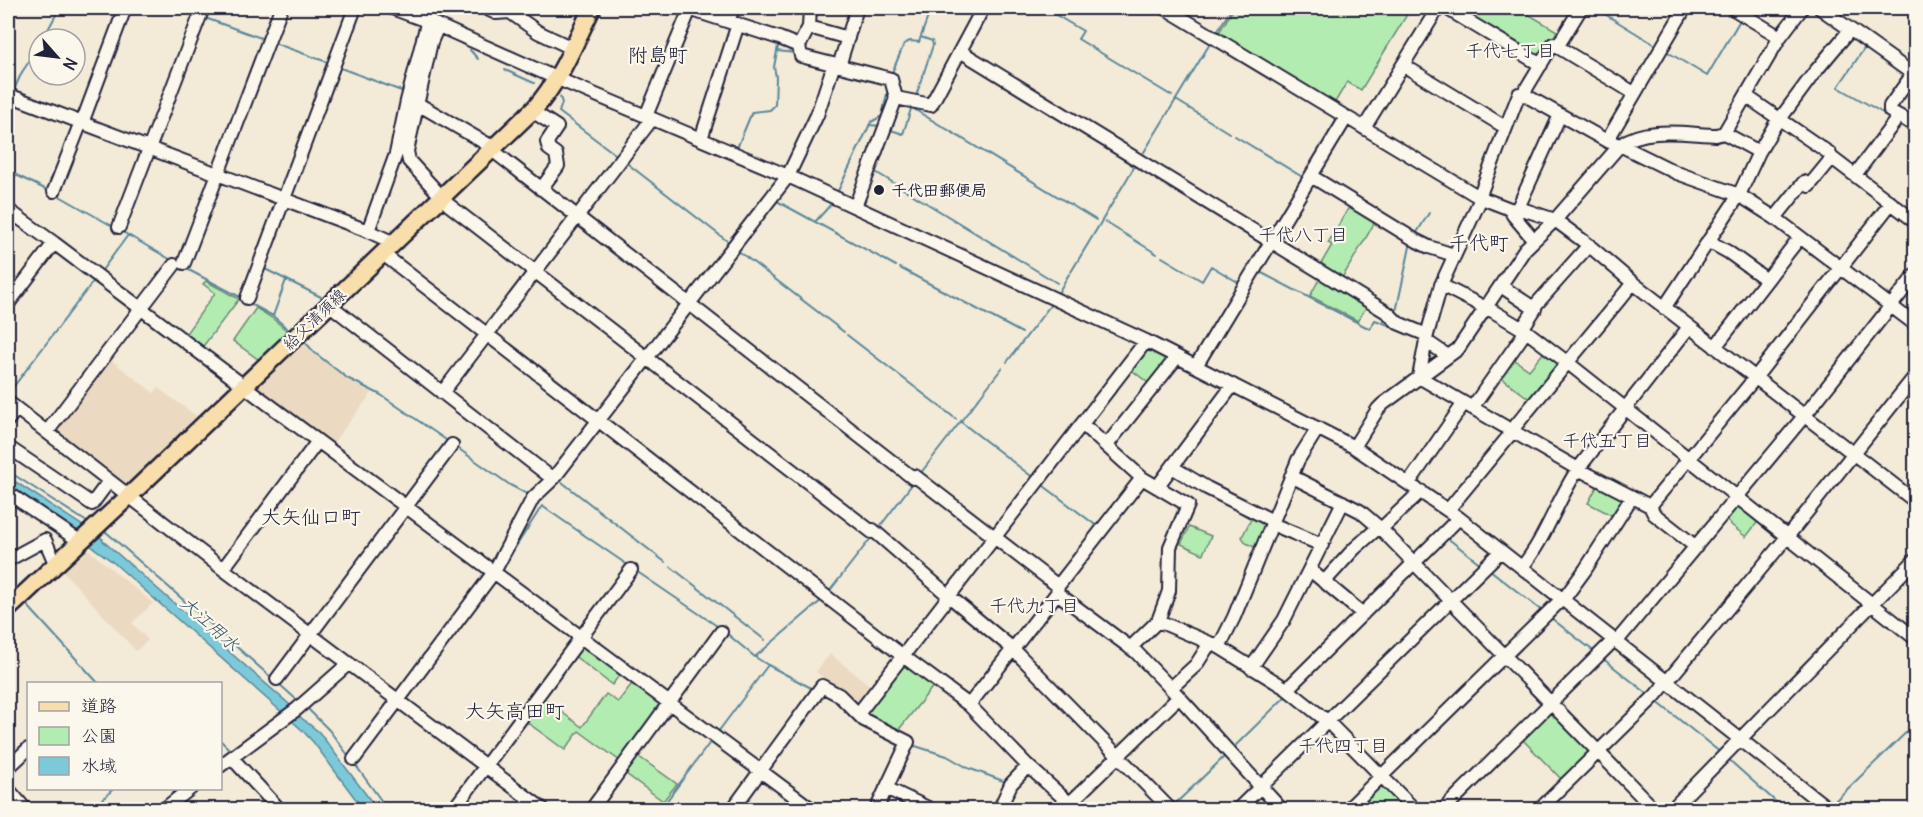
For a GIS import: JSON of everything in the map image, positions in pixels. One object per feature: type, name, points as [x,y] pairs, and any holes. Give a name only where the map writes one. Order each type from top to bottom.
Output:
[{"type":"main road","name":"給父清須線","points":[[8,609],[532,111],[549,93],[558,79],[592,8]]},
{"type":"street","points":[[54,191],[125,8]]},
{"type":"street","points":[[119,227],[203,8]]},
{"type":"street","points":[[47,432],[141,308],[179,264],[218,174],[281,8]]},
{"type":"street","points":[[247,298],[355,8]]},
{"type":"street","points":[[392,8],[433,23],[558,79],[788,176],[1146,341],[1354,447],[1459,518],[1830,810]]},
{"type":"street","points":[[368,231],[412,103],[433,23],[431,8]]},
{"type":"street","points":[[485,8],[496,12],[510,12],[538,32],[572,48]]},
{"type":"street","points":[[442,393],[578,218],[649,117],[688,8],[799,46]]},
{"type":"street","points":[[701,139],[733,23],[733,8]]},
{"type":"street","points":[[810,8],[809,27],[799,46],[801,56],[891,79],[896,98],[855,207]]},
{"type":"street","points":[[354,759],[494,572],[533,498],[553,479],[788,176],[817,116],[848,38],[857,8]]},
{"type":"street","points":[[896,98],[931,105],[983,8]]},
{"type":"street","points":[[1165,8],[1480,197],[1555,220],[1589,245],[1664,308],[1916,502]]},
{"type":"street","points":[[1364,128],[1438,8]]},
{"type":"street","points":[[1446,8],[1541,65]]},
{"type":"street","points":[[1557,46],[1581,8]]},
{"type":"street","points":[[1606,141],[1685,8]]},
{"type":"street","points":[[1732,8],[1780,37]]},
{"type":"street","points":[[1724,133],[1780,37],[1802,8]]},
{"type":"street","points":[[1820,8],[1913,74],[1890,106],[1890,111],[1916,126]]},
{"type":"street","points":[[809,27],[848,38]]},
{"type":"street","points":[[1664,308],[1739,195],[1759,152],[1780,119],[1850,30]]},
{"type":"street","points":[[1419,376],[1441,285],[1480,197],[1519,94],[1523,94],[1553,44],[1634,93]]},
{"type":"street","points":[[960,51],[1388,313],[1398,323],[1427,338],[1448,356]]},
{"type":"street","points":[[1403,65],[1505,127]]},
{"type":"street","points":[[1523,94],[1606,141],[1620,145],[1677,173],[1739,195],[1775,218],[1916,325]]},
{"type":"street","points":[[1746,96],[1829,153],[1832,158],[1916,222]]},
{"type":"street","points":[[14,97],[368,231],[487,334],[969,705],[1028,766],[1074,806],[1175,693],[1234,617],[1298,460],[1318,428]]},
{"type":"street","points":[[412,103],[493,149],[578,218],[994,537],[1058,589],[1130,648],[1175,693],[1282,810]]},
{"type":"street","points":[[412,103],[407,156],[449,205],[645,360],[872,531],[1013,649],[1171,810]]},
{"type":"street","points":[[532,111],[557,127],[547,142],[549,149],[556,154],[558,166],[541,189]]},
{"type":"street","points":[[1534,240],[1513,216],[1513,209],[1560,115]]},
{"type":"street","points":[[1855,175],[1899,117]]},
{"type":"street","points":[[1196,366],[1346,118]]},
{"type":"street","points":[[1354,447],[1378,409],[1458,349],[1525,249],[1555,220],[1628,138],[1641,134],[1716,135],[1724,133],[1759,152]]},
{"type":"street","points":[[1775,218],[1804,182],[1809,186],[1832,158]]},
{"type":"street","points":[[1311,176],[1417,241],[1454,255]]},
{"type":"street","points":[[1650,506],[1755,378],[1891,203]]},
{"type":"street","points":[[8,210],[813,810]]},
{"type":"street","points":[[1715,347],[1800,237]]},
{"type":"street","points":[[1708,241],[1728,252],[1767,280]]},
{"type":"street","points":[[8,304],[54,243]]},
{"type":"street","points":[[1409,483],[1524,330],[1535,309],[1533,308],[1589,245]]},
{"type":"street","points":[[1443,810],[1615,640],[1738,497],[1916,274]]},
{"type":"street","points":[[1448,510],[1633,283]]},
{"type":"street","points":[[1441,285],[1524,330],[1626,408],[1916,639]]},
{"type":"street","points":[[1501,286],[1533,308]]},
{"type":"street","points":[[330,305],[553,479]]},
{"type":"street","points":[[1522,567],[1536,550],[1567,485],[1578,469],[1689,327]]},
{"type":"street","points":[[858,714],[1146,341]]},
{"type":"street","points":[[1107,446],[1177,357]]},
{"type":"street","points":[[1539,810],[1655,696],[1787,537],[1916,375]]},
{"type":"street","points":[[1419,376],[1578,469],[1650,506],[1654,514],[1696,547]]},
{"type":"street","points":[[1156,487],[1233,385]]},
{"type":"street","points":[[8,420],[12,405],[222,569],[544,810]]},
{"type":"street","points":[[1082,424],[1142,478],[1188,505],[1170,548],[1169,591],[1158,621],[1130,648]]},
{"type":"street","points":[[222,569],[318,441]]},
{"type":"street","points":[[277,679],[452,445]]},
{"type":"street","points":[[8,447],[92,504],[109,481]]},
{"type":"street","points":[[1172,466],[1207,488],[1273,523],[1322,545]]},
{"type":"street","points":[[1291,476],[1360,511],[1380,528],[1654,810]]},
{"type":"street","points":[[969,705],[1142,478]]},
{"type":"street","points":[[1324,582],[1354,549],[1421,491]]},
{"type":"street","points":[[8,493],[86,537]]},
{"type":"street","points":[[1347,810],[1563,599],[1585,570],[1632,497]]},
{"type":"street","points":[[1251,668],[1284,620],[1343,502]]},
{"type":"street","points":[[1287,689],[1459,518]]},
{"type":"street","points":[[8,560],[45,540],[56,565]]},
{"type":"street","points":[[1237,810],[1501,551]]},
{"type":"street","points":[[1671,810],[1916,559]]},
{"type":"street","points":[[453,810],[631,570]]},
{"type":"street","points":[[1310,570],[1363,614]]},
{"type":"street","points":[[1158,621],[1214,645],[1287,689],[1327,721],[1415,810]]},
{"type":"street","points":[[591,810],[721,632]]},
{"type":"street","points":[[222,765],[297,709],[348,664]]},
{"type":"street","points":[[732,810],[822,686],[839,695],[864,720],[908,742],[876,810]]},
{"type":"street","points":[[8,768],[27,749]]},
{"type":"street","points":[[232,758],[280,810]]},
{"type":"street","points":[[999,810],[1011,784],[1028,766]]},
{"type":"street","points":[[886,788],[932,810]]},
{"type":"street","points":[[8,789],[26,810]]},
{"type":"street","points":[[163,810],[190,790]]},
{"type":"shaded area","points":[[302,342],[347,379],[372,393],[330,447],[253,389]]},
{"type":"shaded area","points":[[108,358],[154,393],[158,388],[202,420],[131,487],[124,487],[57,434],[56,428]]},
{"type":"shaded area","points":[[86,548],[153,603],[132,623],[148,640],[136,651],[62,570]]},
{"type":"shaded area","points":[[830,654],[873,688],[860,704],[856,705],[816,672]]},
{"type":"green space","points":[[1234,8],[1411,8],[1361,90],[1347,82],[1334,104],[1218,34]]},
{"type":"green space","points":[[1453,8],[1518,8],[1557,31],[1542,57],[1536,57]]},
{"type":"green space","points":[[1349,207],[1374,224],[1341,280],[1319,267],[1332,245],[1328,243]]},
{"type":"green space","points":[[1321,276],[1368,304],[1358,321],[1310,296]]},
{"type":"green space","points":[[206,281],[239,299],[201,349],[184,336],[215,293],[203,284]]},
{"type":"green space","points":[[256,308],[291,334],[262,362],[233,341]]},
{"type":"green space","points":[[1143,350],[1158,353],[1170,361],[1151,385],[1129,368]]},
{"type":"green space","points":[[1545,351],[1558,361],[1558,367],[1531,400],[1499,376],[1512,358],[1529,370]]},
{"type":"green space","points":[[1599,483],[1624,496],[1625,501],[1615,517],[1588,503]]},
{"type":"green space","points":[[1736,505],[1741,505],[1760,519],[1746,537],[1724,519]]},
{"type":"green space","points":[[1245,510],[1269,521],[1258,549],[1246,543],[1242,537],[1251,519],[1243,514]]},
{"type":"green space","points":[[1189,527],[1211,536],[1203,554],[1181,544]]},
{"type":"green space","points":[[579,645],[585,645],[622,672],[612,685],[572,654]]},
{"type":"green space","points":[[907,663],[934,685],[897,732],[866,717],[865,711],[902,664]]},
{"type":"green space","points":[[634,681],[660,701],[661,706],[620,761],[579,731],[565,750],[524,720],[541,697],[582,727],[606,694],[618,702]]},
{"type":"green space","points":[[1548,711],[1553,711],[1590,749],[1590,754],[1563,781],[1521,738]]},
{"type":"green space","points":[[635,754],[677,784],[663,801],[622,771]]},
{"type":"green space","points":[[1379,784],[1385,784],[1411,809],[1370,809],[1362,801]]},
{"type":"water","points":[[8,477],[103,539],[298,712],[299,716],[319,732],[377,809],[363,809],[302,730],[114,563],[8,490]]},
{"type":"waterway","points":[[48,8],[58,11],[60,8]]},
{"type":"waterway","points":[[435,18],[439,8]]},
{"type":"waterway","points":[[573,8],[581,11]]},
{"type":"waterway","points":[[891,75],[904,44],[910,41],[919,42],[931,8]]},
{"type":"waterway","points":[[1044,8],[1083,31],[1078,39],[1172,96]]},
{"type":"waterway","points":[[1216,33],[1232,8]]},
{"type":"waterway","points":[[1595,8],[1657,46]]},
{"type":"waterway","points":[[49,27],[58,11]]},
{"type":"waterway","points":[[205,18],[264,39]]},
{"type":"waterway","points":[[1666,51],[1707,76],[1740,20]]},
{"type":"waterway","points":[[916,96],[933,45],[932,41],[921,37]]},
{"type":"waterway","points":[[1141,157],[1211,42]]},
{"type":"waterway","points":[[274,43],[330,63]]},
{"type":"waterway","points":[[755,156],[737,148],[752,112],[770,110],[775,105],[774,67],[778,46]]},
{"type":"waterway","points":[[1866,46],[1838,87],[1888,116]]},
{"type":"waterway","points":[[470,50],[478,59]]},
{"type":"waterway","points":[[777,51],[795,53]]},
{"type":"waterway","points":[[13,92],[27,65]]},
{"type":"waterway","points":[[338,67],[404,92]]},
{"type":"waterway","points":[[505,70],[534,83]]},
{"type":"waterway","points":[[837,193],[871,122],[882,116],[888,89]]},
{"type":"waterway","points":[[560,97],[562,103],[559,112],[619,157]]},
{"type":"waterway","points":[[1176,100],[1229,133]]},
{"type":"waterway","points":[[912,108],[1096,220]]},
{"type":"waterway","points":[[888,129],[903,134],[911,109]]},
{"type":"waterway","points":[[869,125],[881,126]]},
{"type":"waterway","points":[[1235,136],[1304,178]]},
{"type":"waterway","points":[[624,161],[731,244]]},
{"type":"waterway","points":[[1071,272],[1136,164]]},
{"type":"waterway","points":[[8,171],[51,192]]},
{"type":"waterway","points":[[874,171],[1057,283]]},
{"type":"waterway","points":[[56,194],[114,227]]},
{"type":"waterway","points":[[775,200],[896,266]]},
{"type":"waterway","points":[[815,222],[833,202]]},
{"type":"waterway","points":[[1416,234],[1429,213]]},
{"type":"waterway","points":[[1105,222],[1157,254]]},
{"type":"waterway","points":[[121,231],[173,261]]},
{"type":"waterway","points":[[100,273],[128,235]]},
{"type":"waterway","points":[[1396,312],[1411,242]]},
{"type":"waterway","points":[[737,250],[844,332]]},
{"type":"waterway","points":[[1162,257],[1202,281],[1211,266],[1241,284]]},
{"type":"waterway","points":[[183,267],[242,298]]},
{"type":"waterway","points":[[263,268],[325,299]]},
{"type":"waterway","points":[[900,268],[1022,333]]},
{"type":"waterway","points":[[1258,271],[1370,329],[1375,320],[1394,327]]},
{"type":"waterway","points":[[1057,295],[1069,274]]},
{"type":"waterway","points":[[8,394],[95,279]]},
{"type":"waterway","points":[[273,316],[286,280]]},
{"type":"waterway","points":[[249,303],[273,316],[291,332]]},
{"type":"waterway","points":[[1007,362],[1052,303]]},
{"type":"waterway","points":[[847,335],[956,419]]},
{"type":"waterway","points":[[304,341],[315,353],[347,378],[381,395],[449,442]]},
{"type":"waterway","points":[[920,474],[1002,368]]},
{"type":"waterway","points":[[1432,377],[1452,389]]},
{"type":"waterway","points":[[961,422],[1035,479]]},
{"type":"waterway","points":[[456,447],[510,485],[529,495]]},
{"type":"waterway","points":[[8,471],[90,524]]},
{"type":"waterway","points":[[558,479],[665,562]]},
{"type":"waterway","points":[[878,529],[913,483]]},
{"type":"waterway","points":[[1040,483],[1098,527]]},
{"type":"waterway","points":[[504,565],[542,506],[629,566]]},
{"type":"waterway","name":"大江用水","points":[[105,531],[273,679]]},
{"type":"waterway","points":[[872,537],[884,547]]},
{"type":"waterway","points":[[1446,537],[1482,565]]},
{"type":"waterway","points":[[828,593],[871,538]]},
{"type":"waterway","points":[[671,567],[765,640]]},
{"type":"waterway","points":[[1489,569],[1543,612]]},
{"type":"waterway","points":[[636,571],[720,628]]},
{"type":"waterway","points":[[718,732],[768,665],[755,657],[823,599]]},
{"type":"waterway","points":[[27,605],[97,682]]},
{"type":"waterway","points":[[958,611],[1006,651]]},
{"type":"waterway","points":[[1551,618],[1596,653]]},
{"type":"waterway","points":[[725,632],[755,657]]},
{"type":"waterway","points":[[1012,657],[1031,676]]},
{"type":"waterway","points":[[1602,658],[1649,695]]},
{"type":"waterway","points":[[768,665],[813,689]]},
{"type":"waterway","points":[[278,683],[298,701]]},
{"type":"waterway","points":[[822,694],[835,700],[856,722],[862,725]]},
{"type":"waterway","points":[[1232,749],[1287,695]]},
{"type":"waterway","points":[[1656,701],[1721,753]]},
{"type":"waterway","points":[[309,710],[329,730],[351,759]]},
{"type":"waterway","points":[[1835,801],[1916,723]]},
{"type":"waterway","points":[[660,810],[711,741]]},
{"type":"waterway","points":[[222,742],[231,751]]},
{"type":"waterway","points":[[912,745],[947,756],[968,768],[1006,782]]},
{"type":"waterway","points":[[1174,805],[1226,755]]},
{"type":"waterway","points":[[1727,758],[1785,810]]},
{"type":"waterway","points":[[354,763],[388,810]]},
{"type":"waterway","points":[[92,810],[112,790]]},
{"type":"place","name":"千代田郵便局","points":[[879,190]]},
{"type":"district","name":"千代七丁目","points":[[1510,51]]},
{"type":"district","name":"附島町","points":[[658,55]]},
{"type":"district","name":"千代八丁目","points":[[1303,235]]},
{"type":"district","name":"千代町","points":[[1479,243]]},
{"type":"district","name":"千代五丁目","points":[[1607,441]]},
{"type":"district","name":"大矢仙口町","points":[[311,517]]},
{"type":"district","name":"千代九丁目","points":[[1034,606]]},
{"type":"district","name":"大矢高田町","points":[[515,711]]},
{"type":"district","name":"千代四丁目","points":[[1343,746]]}]
